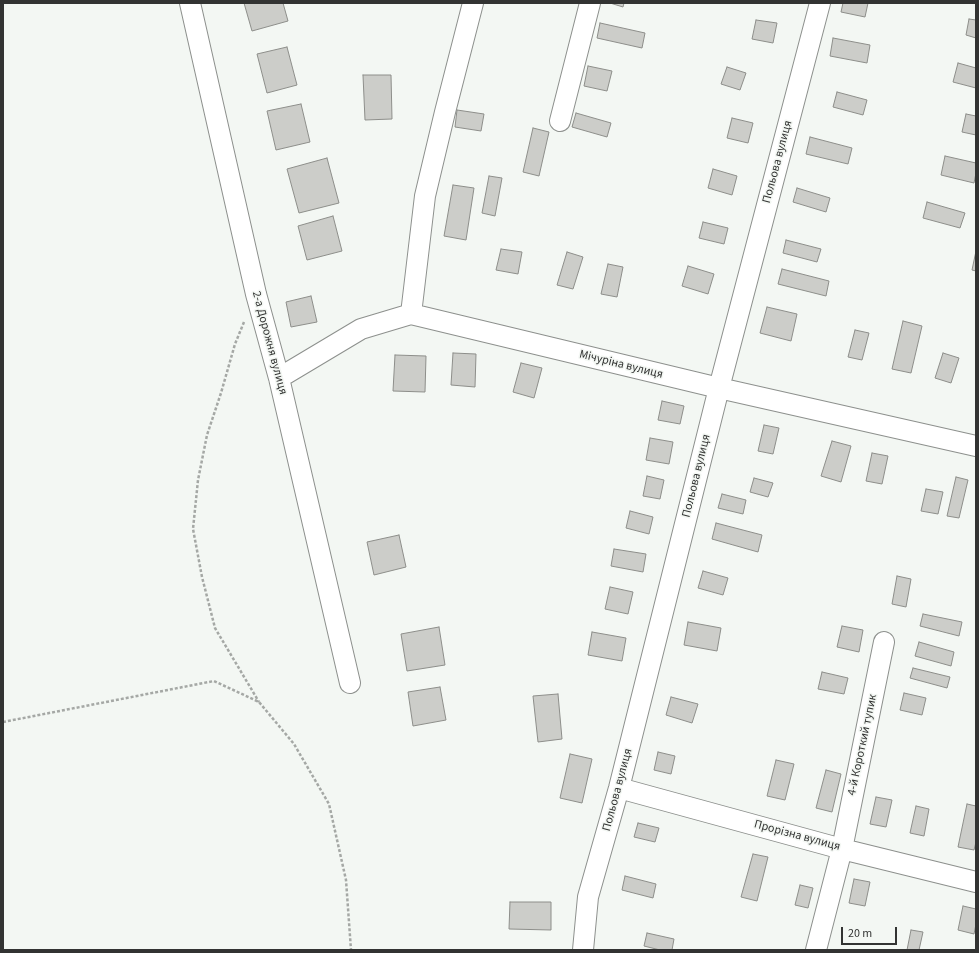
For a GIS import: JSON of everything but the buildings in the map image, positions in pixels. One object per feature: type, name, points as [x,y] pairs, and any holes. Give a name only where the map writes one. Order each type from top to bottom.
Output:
[{"type":"street","name":"2-а Дорожня вулиця","points":[[190,3],[256,294],[279,378],[350,683]]},
{"type":"street","points":[[279,378],[361,329],[411,314],[425,196],[473,3]]},
{"type":"street","points":[[560,121],[590,3]]},
{"type":"street","name":"Польова вулиця","points":[[583,950],[588,897],[619,788],[719,388],[820,3]]},
{"type":"street","name":"Мічуріна вулиця","points":[[411,314],[719,388],[976,446]]},
{"type":"street","name":"4-й Короткий тупик","points":[[816,950],[842,849],[884,642]]},
{"type":"street","name":"Прорізна вулиця","points":[[619,788],[842,849],[976,882]]},
{"type":"path","points":[[256,294],[234,344],[221,394],[207,434],[198,480],[193,528],[202,577],[215,628],[259,702],[294,744],[329,804],[346,880],[351,950]]},
{"type":"path","points":[[3,722],[214,681],[259,702]]}]
